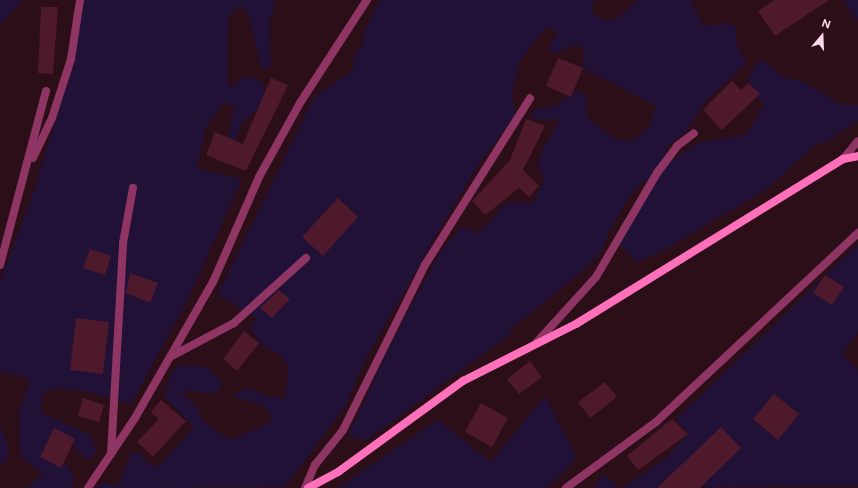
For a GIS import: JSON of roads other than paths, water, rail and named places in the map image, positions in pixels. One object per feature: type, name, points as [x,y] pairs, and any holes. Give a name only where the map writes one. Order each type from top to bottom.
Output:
[{"type":"street","points":[[29,166],[52,118],[71,59],[80,0]]},
{"type":"street","points":[[88,488],[111,454],[170,357],[212,282],[259,177],[300,102],[367,0]]},
{"type":"street","points":[[0,265],[29,166],[33,135],[46,91]]},
{"type":"street","points":[[305,488],[315,465],[343,430],[425,265],[530,98]]},
{"type":"street","points":[[536,343],[596,277],[657,173],[677,146],[694,133]]},
{"type":"street","points":[[308,488],[338,472],[463,381],[576,324],[843,159],[858,141]]},
{"type":"street","points":[[843,159],[858,156]]},
{"type":"street","points":[[111,454],[123,243],[133,188]]},
{"type":"street","points":[[566,488],[656,422],[858,233]]},
{"type":"street","points":[[170,357],[234,323],[306,258]]}]
